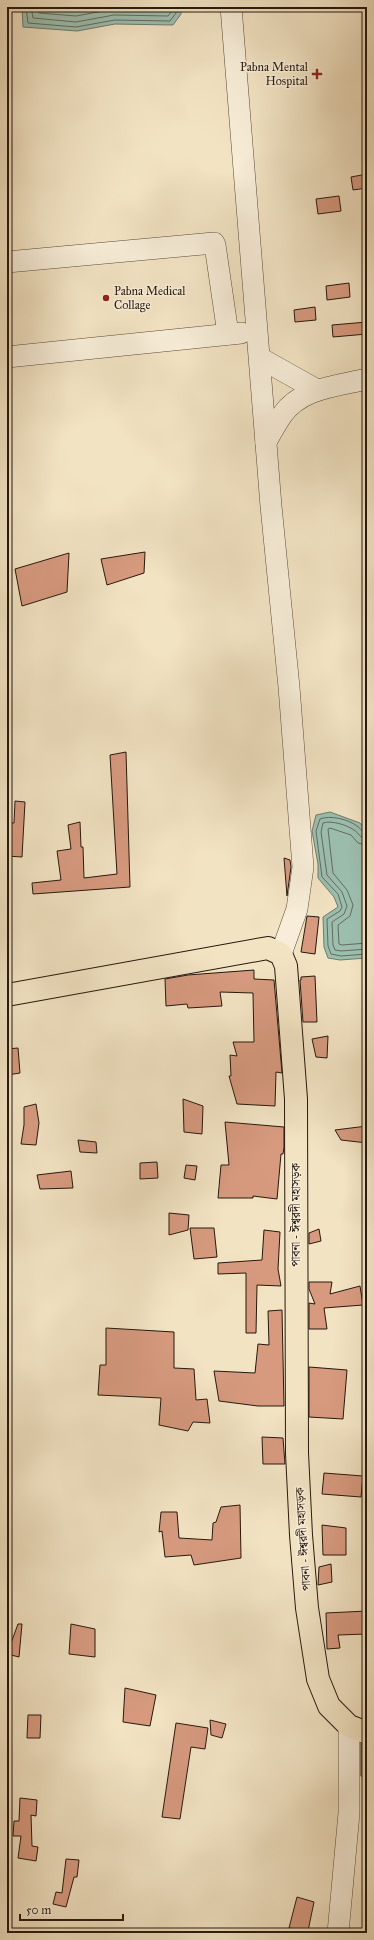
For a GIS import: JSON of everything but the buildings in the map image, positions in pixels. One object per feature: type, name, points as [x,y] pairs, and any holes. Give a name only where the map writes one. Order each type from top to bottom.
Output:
[{"type":"main road","points":[[7,995],[268,948],[281,954]]},
{"type":"main road","name":"পাবনা - ঈশ্বরদী মহাসড়ক","points":[[281,954],[286,966],[296,1100],[297,1452],[301,1535],[308,1615],[318,1679],[329,1706],[358,1730]]},
{"type":"street","points":[[231,7],[266,442],[289,687],[303,867],[297,909],[281,954]]},
{"type":"street","points":[[7,262],[214,243],[228,334]]},
{"type":"street","points":[[7,357],[258,332]]},
{"type":"street","points":[[260,358],[317,390]]},
{"type":"street","points":[[266,442],[282,414],[300,397],[317,390],[367,379]]},
{"type":"street","points":[[338,1933],[358,1730]]},
{"type":"water","points":[[22,7],[181,7],[181,14],[173,25],[115,24],[77,31],[23,27]]},
{"type":"water","points":[[330,812],[360,823],[367,832],[367,958],[340,960],[328,958],[324,947],[323,917],[338,907],[334,897],[318,878],[318,864],[312,831],[316,815]]},
{"type":"place","name":"Pabna Mental Hospital","points":[[317,74]]},
{"type":"place","name":"Pabna Medical Collage","points":[[106,298]]}]
